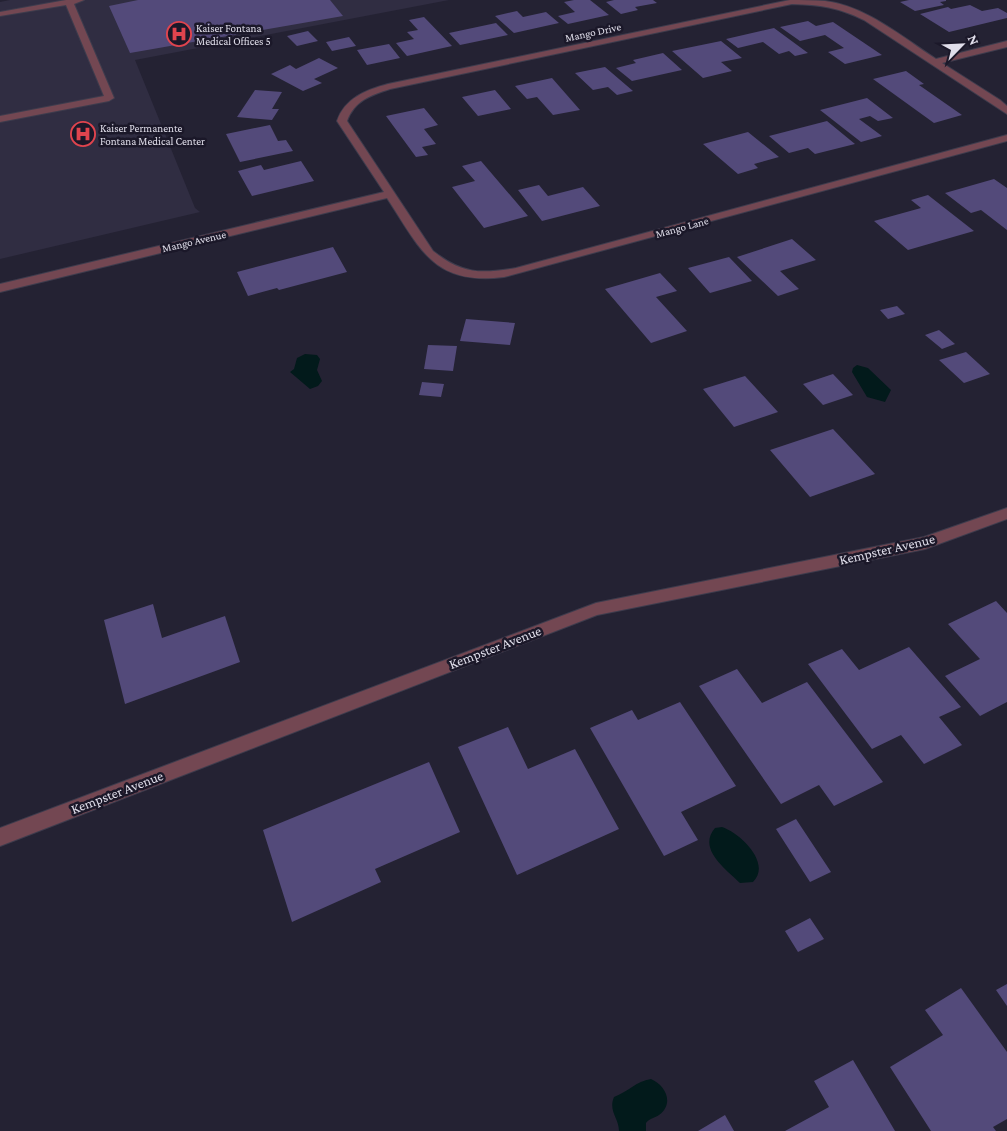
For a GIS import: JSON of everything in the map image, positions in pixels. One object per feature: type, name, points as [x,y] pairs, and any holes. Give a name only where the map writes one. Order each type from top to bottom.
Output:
[{"type":"street","points":[[0,14],[80,0]]},
{"type":"street","points":[[0,119],[109,98],[69,2]]},
{"type":"street","name":"Mango Drive","points":[[389,194],[342,121],[347,108],[353,102],[367,94],[388,88],[792,2],[826,3],[850,10],[867,18],[935,62]]},
{"type":"street","points":[[935,62],[1007,44]]},
{"type":"street","points":[[935,62],[997,102],[1007,111]]},
{"type":"street","name":"Mango Lane","points":[[389,194],[429,253],[457,273],[483,276],[518,271],[1007,138]]},
{"type":"street","name":"Mango Avenue","points":[[0,288],[389,194]]},
{"type":"street","name":"Kempster Avenue","points":[[0,837],[596,609],[925,543],[1007,513]]},
{"type":"shaded area","name":"Kaiser Permanente Fontana Medical Center","points":[[10,0],[449,0],[135,60],[195,208],[200,212],[0,259],[0,2]]},
{"type":"shaded area","points":[[305,354],[317,355],[320,359],[317,370],[322,381],[318,386],[310,389],[290,372],[294,369],[297,358]]},
{"type":"shaded area","points":[[857,365],[868,368],[891,390],[885,402],[867,397],[852,372],[853,368]]},
{"type":"shaded area","points":[[722,827],[745,842],[756,858],[759,866],[758,874],[753,882],[740,883],[721,865],[711,851],[710,836],[715,828]]},
{"type":"shaded area","points":[[651,1079],[664,1090],[667,1100],[664,1110],[646,1123],[646,1131],[619,1131],[612,1106],[614,1097],[641,1082]]},
{"type":"building","name":"Kaiser Fontana Medical Offices 5","points":[[138,0],[330,0],[343,16],[130,53],[109,6]]},
{"type":"building","points":[[590,0],[609,15],[568,24],[558,16],[575,12],[564,2]]},
{"type":"building","points":[[614,0],[653,0],[657,3],[635,7],[638,10],[621,14],[606,2]]},
{"type":"building","points":[[909,0],[946,1],[940,2],[944,5],[915,11],[900,2]]},
{"type":"building","points":[[970,5],[982,11],[998,8],[1007,13],[1007,18],[949,32],[920,14],[948,7],[951,9]]},
{"type":"building","points":[[517,11],[523,17],[546,12],[559,23],[514,33],[495,16]]},
{"type":"building","points":[[424,17],[452,46],[407,56],[396,43],[414,39],[407,32],[418,30],[409,20]]},
{"type":"building","points":[[808,21],[816,26],[833,22],[882,55],[845,64],[828,52],[844,48],[825,35],[800,41],[780,27]]},
{"type":"building","points":[[496,23],[508,35],[460,45],[449,33]]},
{"type":"building","points":[[774,28],[808,53],[795,56],[789,51],[779,54],[763,42],[738,48],[726,39]]},
{"type":"building","points":[[308,31],[318,41],[297,46],[287,36]]},
{"type":"building","points":[[349,37],[356,46],[332,51],[326,42]]},
{"type":"building","points":[[721,41],[742,58],[721,62],[732,71],[703,78],[672,51]]},
{"type":"building","points":[[389,44],[400,58],[367,65],[357,50]]},
{"type":"building","points":[[663,53],[682,70],[632,81],[616,68],[636,63],[633,60]]},
{"type":"building","points":[[319,58],[338,68],[314,79],[322,83],[303,91],[271,74],[290,65],[296,69]]},
{"type":"building","points":[[605,67],[633,91],[617,95],[608,87],[593,90],[575,73]]},
{"type":"building","points":[[906,71],[924,84],[919,85],[962,115],[934,123],[873,79]]},
{"type":"building","points":[[552,78],[580,110],[553,115],[537,97],[527,99],[515,86]]},
{"type":"building","points":[[255,90],[282,92],[272,109],[279,109],[272,120],[237,117]]},
{"type":"building","points":[[495,90],[511,109],[478,116],[462,97]]},
{"type":"building","points":[[867,98],[893,118],[878,121],[870,116],[859,119],[882,136],[861,142],[820,110]]},
{"type":"building","points":[[424,108],[438,125],[424,129],[436,144],[422,147],[428,155],[416,157],[386,116]]},
{"type":"building","points":[[827,121],[855,144],[815,154],[808,148],[789,153],[769,136]]},
{"type":"building","points":[[270,125],[278,141],[286,140],[293,151],[240,162],[226,134]]},
{"type":"building","points":[[748,132],[779,157],[754,164],[758,168],[738,174],[703,144]]},
{"type":"building","points":[[301,161],[314,181],[252,196],[238,171],[261,165],[264,170]]},
{"type":"building","points":[[481,161],[528,216],[484,228],[452,187],[475,181],[462,166]]},
{"type":"building","points":[[994,179],[1007,188],[1007,230],[981,210],[971,213],[945,193]]},
{"type":"building","points":[[539,185],[548,196],[583,187],[600,206],[542,221],[518,190]]},
{"type":"building","points":[[928,195],[974,231],[908,250],[874,221],[921,208],[911,200]]},
{"type":"building","points":[[792,239],[816,260],[780,271],[799,289],[778,296],[737,257]]},
{"type":"building","points":[[333,247],[347,272],[248,296],[237,272]]},
{"type":"building","points":[[729,257],[752,281],[710,293],[688,268]]},
{"type":"building","points":[[660,273],[677,291],[656,297],[687,331],[651,343],[605,289]]},
{"type":"building","points":[[897,306],[905,314],[888,319],[880,310]]},
{"type":"building","points":[[466,319],[515,323],[510,345],[460,341]]},
{"type":"building","points":[[939,330],[955,344],[942,349],[925,335]]},
{"type":"building","points":[[428,345],[457,346],[453,371],[424,369]]},
{"type":"building","points":[[966,352],[990,374],[964,383],[939,360]]},
{"type":"building","points":[[833,374],[853,395],[823,405],[803,384]]},
{"type":"building","points":[[745,376],[778,412],[734,427],[703,389]]},
{"type":"building","points":[[422,382],[444,384],[441,397],[419,395]]},
{"type":"building","points":[[833,429],[875,474],[810,497],[770,450]]},
{"type":"building","points":[[996,601],[1007,613],[1007,702],[980,716],[945,676],[980,659],[948,624]]},
{"type":"building","points":[[153,604],[162,638],[225,616],[240,662],[125,704],[104,620]]},
{"type":"building","points":[[909,647],[961,707],[939,717],[962,745],[924,764],[901,735],[872,749],[808,664],[842,649],[859,670]]},
{"type":"building","points":[[737,669],[762,703],[807,682],[883,782],[834,806],[819,785],[781,804],[699,686]]},
{"type":"building","points":[[680,702],[736,786],[681,812],[698,840],[664,856],[590,728],[632,710],[638,720]]},
{"type":"building","points":[[508,727],[528,769],[575,749],[619,829],[517,875],[458,747]]},
{"type":"building","points":[[429,762],[460,832],[375,869],[381,882],[292,922],[263,830]]},
{"type":"building","points":[[796,819],[831,872],[810,882],[776,829]]},
{"type":"building","points":[[810,918],[824,939],[798,952],[785,931]]},
{"type":"building","points":[[1007,984],[1007,1006],[996,990]]},
{"type":"building","points":[[961,988],[1007,1052],[1007,1119],[993,1127],[996,1131],[931,1131],[890,1067],[943,1035],[925,1010]]},
{"type":"building","points":[[853,1060],[895,1131],[785,1131],[829,1107],[814,1081]]},
{"type":"building","points":[[725,1115],[734,1131],[698,1131]]},
{"type":"place","name":"Kaiser Fontana Medical Offices 5","points":[[179,34]]},
{"type":"place","name":"Kaiser Permanente Fontana Medical Center","points":[[83,134]]}]
